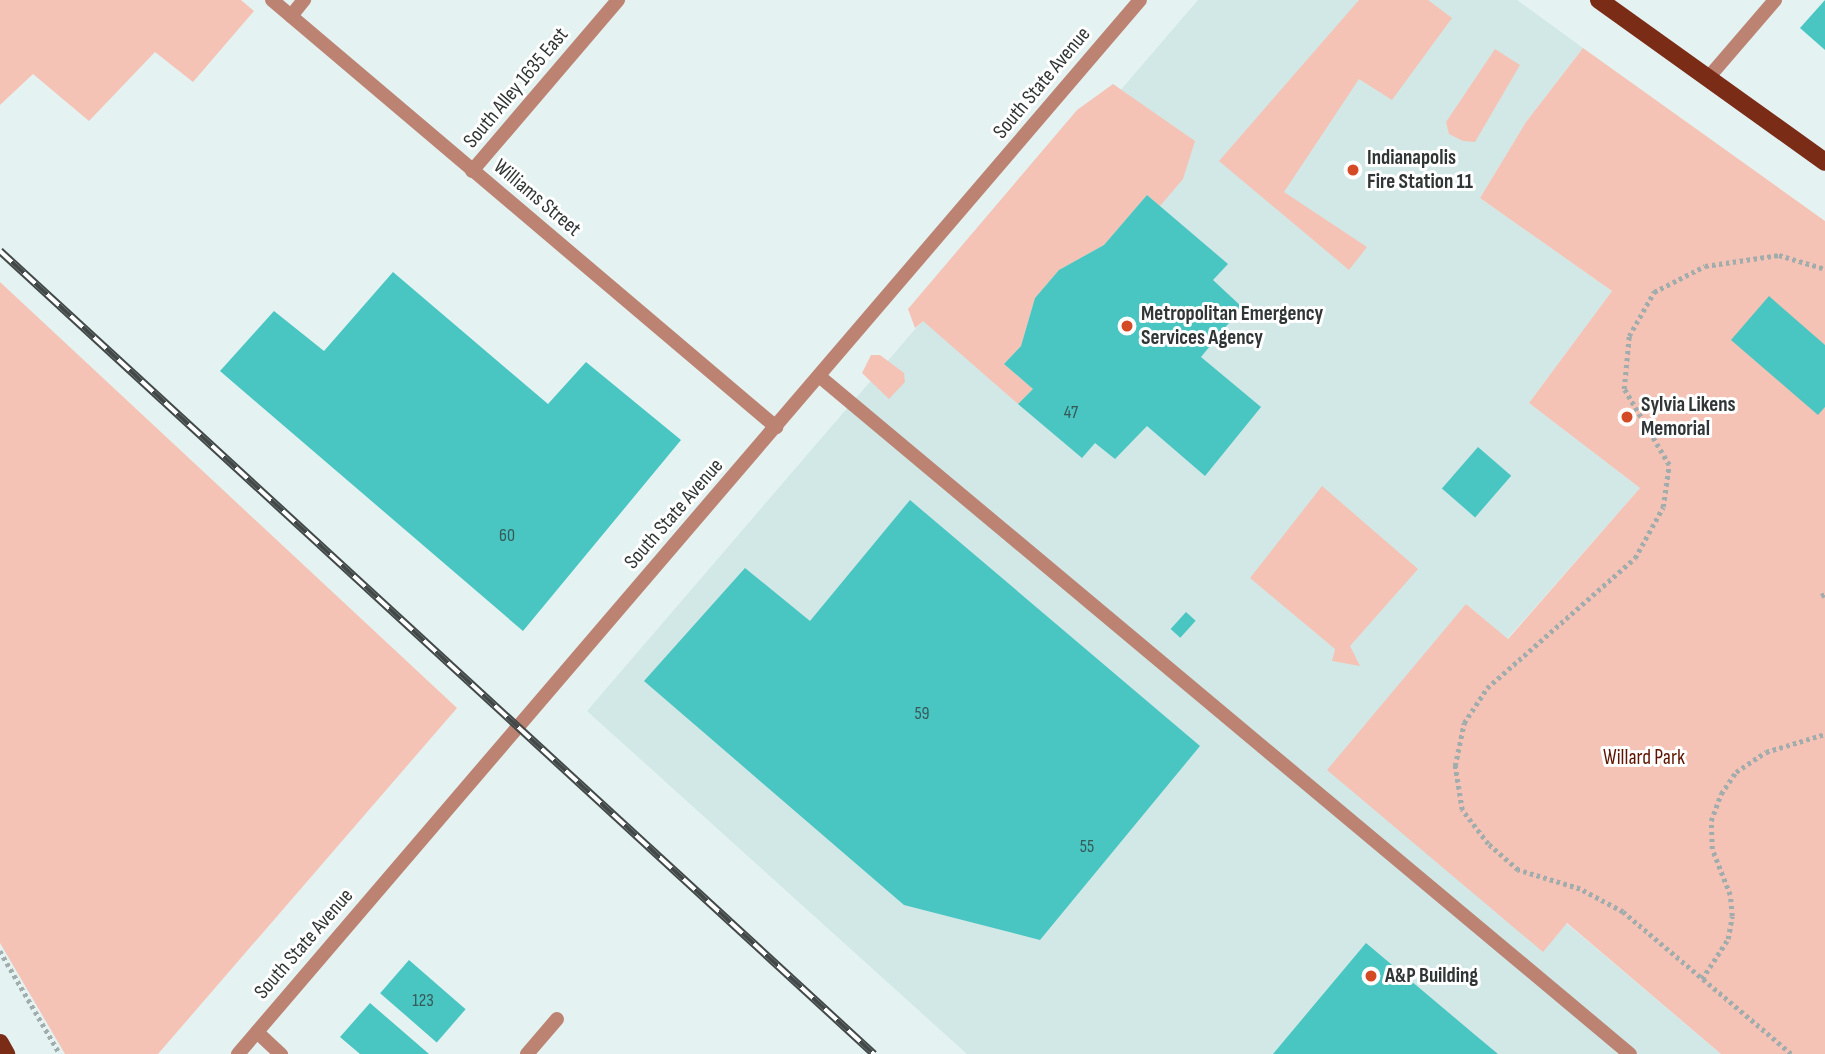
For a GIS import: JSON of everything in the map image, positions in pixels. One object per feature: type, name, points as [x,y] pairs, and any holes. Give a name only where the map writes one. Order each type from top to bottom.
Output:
[{"type":"main road","points":[[1599,0],[1825,162]]},
{"type":"main road","points":[[0,1043],[6,1054]]},
{"type":"street","name":"Williams Street","points":[[272,0],[776,427]]},
{"type":"street","points":[[291,16],[304,0]]},
{"type":"street","name":"South Alley 1635 East","points":[[472,171],[618,0]]},
{"type":"street","name":"South State Avenue","points":[[238,1054],[1140,0]]},
{"type":"street","points":[[1708,78],[1775,0]]},
{"type":"street","points":[[820,376],[1630,1054]]},
{"type":"street","points":[[527,1054],[557,1019]]},
{"type":"street","points":[[257,1032],[281,1054]]},
{"type":"path","points":[[1791,1054],[1623,912],[1580,889],[1518,870],[1488,844],[1462,810],[1455,766],[1464,723],[1487,688],[1635,558],[1663,507],[1669,465],[1624,389],[1629,336],[1654,292],[1705,265],[1779,255],[1825,269]]},
{"type":"path","points":[[1702,979],[1728,939],[1732,916],[1730,895],[1712,849],[1711,821],[1721,794],[1736,772],[1766,752],[1825,734]]},
{"type":"path","points":[[0,951],[60,1054]]},
{"type":"shaded area","points":[[1198,0],[1517,0],[1583,48],[1526,122],[1480,198],[1612,291],[1529,403],[1640,488],[1507,639],[1466,604],[1542,951],[1566,923],[1721,1054],[967,1054],[587,711]]},
{"type":"green space","points":[[0,0],[241,0],[254,11],[193,82],[155,52],[89,121],[33,74],[0,105]]},
{"type":"green space","points":[[1359,0],[1428,0],[1452,18],[1392,100],[1359,79],[1284,192],[1367,247],[1349,270],[1219,161]]},
{"type":"green space","name":"Willard Park","points":[[1583,48],[1825,221],[1825,1054],[1721,1054],[1567,923],[1543,952],[1327,770],[1466,604],[1508,639],[1640,488],[1529,403],[1612,291],[1480,198],[1526,122]]},
{"type":"green space","points":[[1495,49],[1520,65],[1475,142],[1463,141],[1449,134],[1446,122]]},
{"type":"green space","points":[[1113,84],[1195,141],[1183,179],[1160,206],[1147,195],[1104,245],[1059,270],[1035,298],[1021,346],[1004,364],[1033,389],[1018,404],[923,321],[915,328],[908,309],[1077,110]]},
{"type":"green space","points":[[0,282],[457,708],[158,1054],[65,1054],[0,943]]},
{"type":"green space","points":[[871,355],[880,355],[904,373],[905,382],[889,399],[862,373]]},
{"type":"green space","points":[[1322,486],[1418,569],[1350,646],[1360,666],[1332,661],[1335,649],[1250,578]]},
{"type":"building","points":[[1825,0],[1825,50],[1800,28]]},
{"type":"building","name":"Metropolitan Emergency Services Agency","points":[[1147,195],[1228,264],[1213,280],[1242,307],[1201,357],[1261,407],[1205,476],[1147,426],[1115,459],[1095,443],[1082,458],[1018,404],[1033,389],[1004,364],[1021,346],[1035,298],[1059,270],[1104,245]]},
{"type":"building","points":[[393,272],[548,404],[586,362],[681,440],[523,631],[220,371],[274,311],[324,351]]},
{"type":"building","points":[[1769,296],[1825,345],[1825,407],[1818,415],[1731,340]]},
{"type":"building","points":[[1478,447],[1511,476],[1475,517],[1442,489]]},
{"type":"building","points":[[910,500],[1200,746],[1040,940],[904,905],[644,681],[745,568],[810,621]]},
{"type":"building","points":[[1186,612],[1196,621],[1180,638],[1171,629]]},
{"type":"building","name":"A&P Building","points":[[1366,943],[1474,1034],[1498,1054],[1273,1054]]},
{"type":"building","points":[[409,960],[466,1009],[437,1042],[380,993]]},
{"type":"building","points":[[370,1003],[429,1054],[360,1054],[340,1037]]},
{"type":"railway","points":[[0,251],[874,1054]]},
{"type":"place","name":"Indianapolis Fire Station 11","points":[[1353,170]]},
{"type":"place","name":"Metropolitan Emergency Services Agency","points":[[1127,326]]},
{"type":"place","name":"Sylvia Likens Memorial","points":[[1627,417]]},
{"type":"place","name":"A&P Building","points":[[1371,976]]}]
